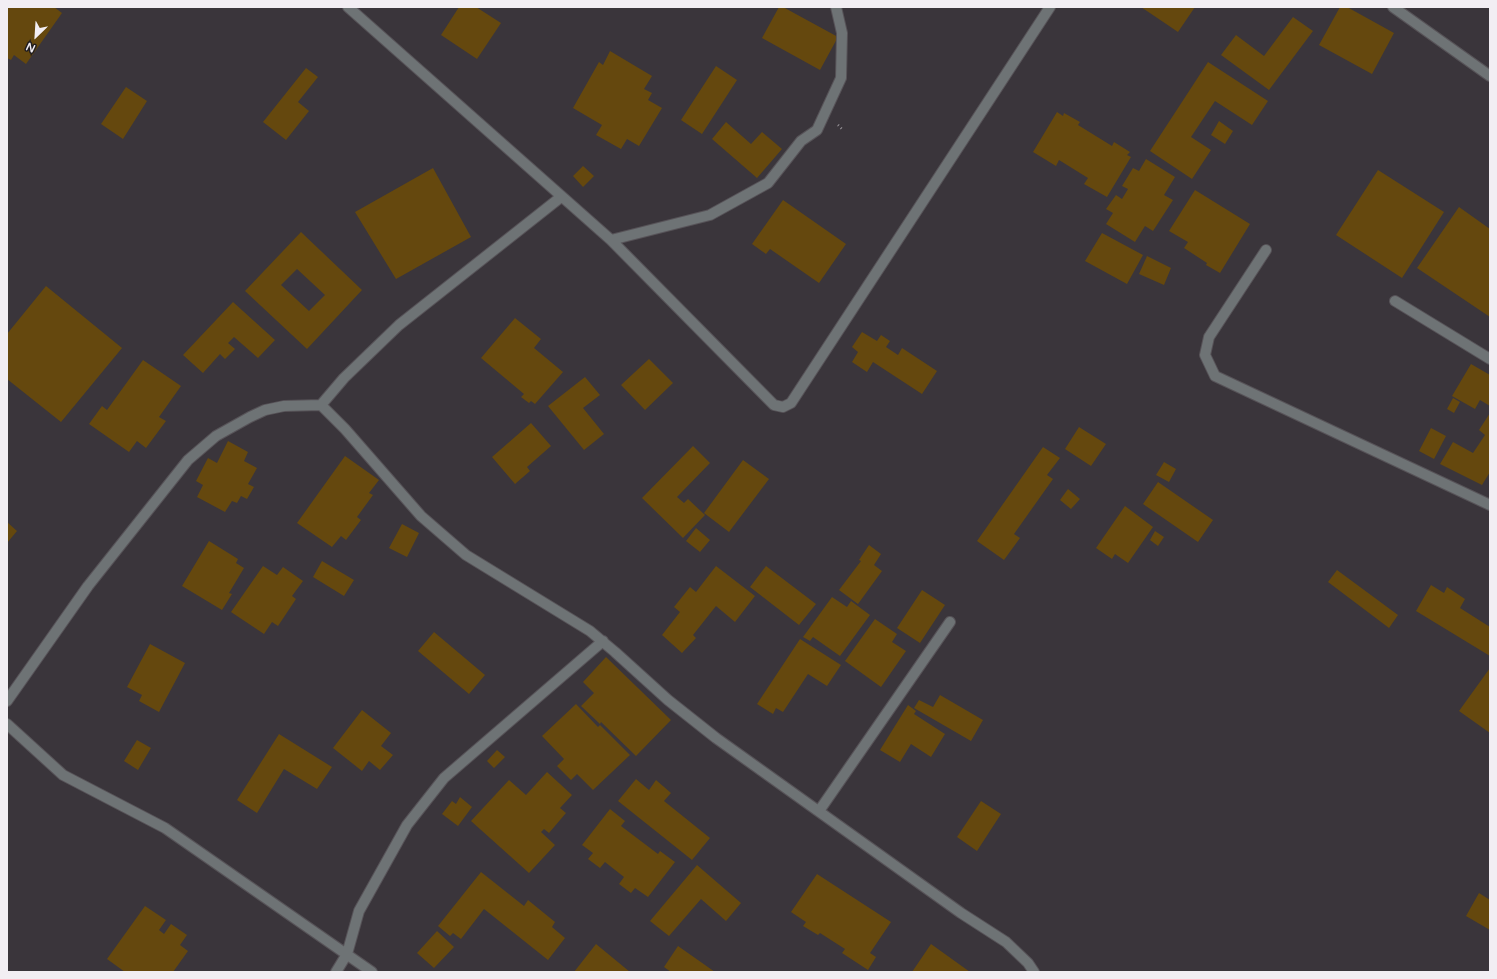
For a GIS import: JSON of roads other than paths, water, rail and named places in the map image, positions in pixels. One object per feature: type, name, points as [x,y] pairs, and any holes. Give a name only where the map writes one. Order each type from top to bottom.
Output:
[{"type":"street","points":[[348,7],[611,240],[774,405],[783,407],[791,403],[1050,7]]},
{"type":"street","points":[[611,240],[710,215],[768,183],[801,141],[817,130],[841,78],[842,33],[836,7]]},
{"type":"street","points":[[1393,7],[1490,76]]},
{"type":"street","points":[[320,405],[344,378],[399,325],[561,197]]},
{"type":"street","points":[[1266,250],[1209,337],[1205,355],[1215,376],[1490,505]]},
{"type":"street","points":[[1395,301],[1490,359]]},
{"type":"street","points":[[7,701],[88,586],[188,460],[216,436],[265,410],[284,406],[320,405],[345,430],[421,516],[466,555],[590,631],[668,700],[716,738],[961,913],[1006,942],[1028,963],[1034,972]]},
{"type":"street","points":[[819,811],[950,622]]},
{"type":"street","points":[[336,972],[347,954],[360,911],[407,825],[444,778],[602,641]]},
{"type":"street","points":[[7,724],[63,775],[165,828],[372,972]]}]
